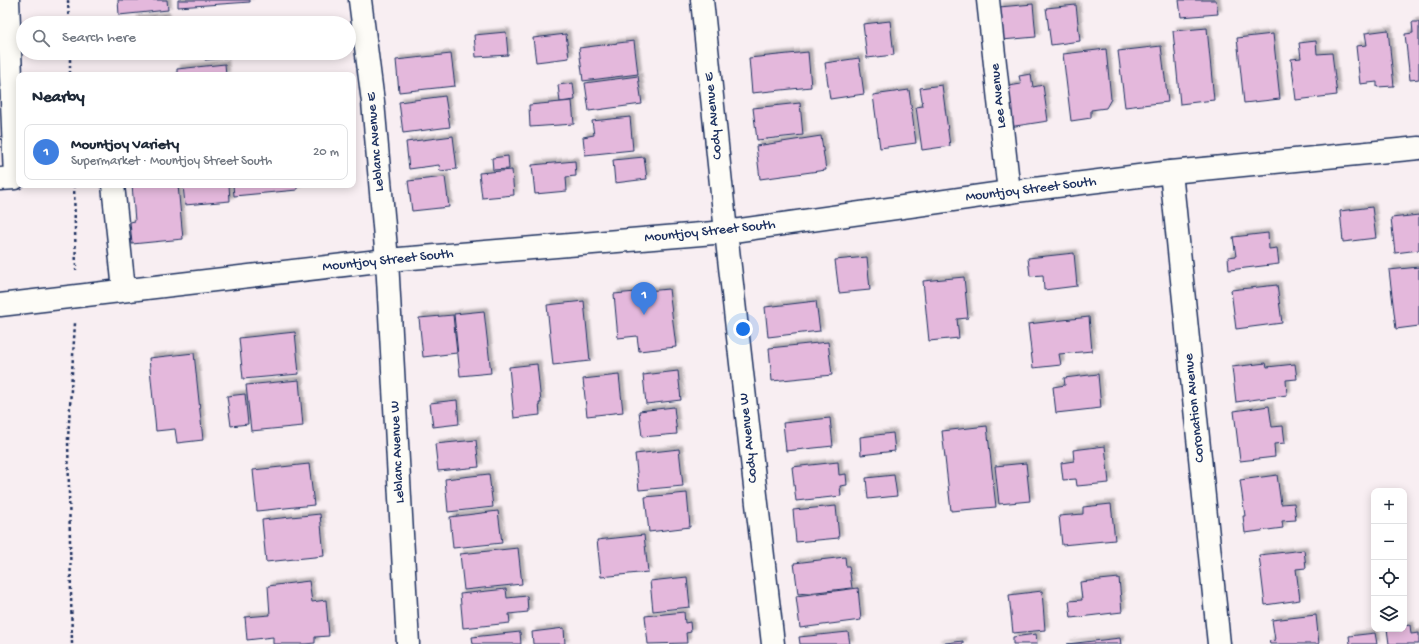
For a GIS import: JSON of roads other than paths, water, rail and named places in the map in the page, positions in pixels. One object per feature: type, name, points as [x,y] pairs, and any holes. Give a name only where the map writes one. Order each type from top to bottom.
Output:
[{"type":"street","points":[[0,179],[15,178],[8,0]]},
{"type":"street","name":"Leblanc Avenue E","points":[[360,0],[373,102],[387,260]]},
{"type":"street","name":"Cody Avenue E","points":[[702,0],[726,232]]},
{"type":"street","name":"Lee Avenue","points":[[988,0],[1009,192]]},
{"type":"street","name":"Mountjoy Street South","points":[[0,305],[387,260],[726,232],[1009,192],[1171,172],[1419,148]]},
{"type":"street","name":"Coronation Avenue","points":[[1171,172],[1219,644]]},
{"type":"street","points":[[113,188],[124,290]]},
{"type":"street","name":"Cody Avenue W","points":[[726,232],[773,644]]},
{"type":"street","name":"Leblanc Avenue W","points":[[387,260],[408,644]]},
{"type":"place","name":"Mountjoy Variety","points":[[644,315]]}]
